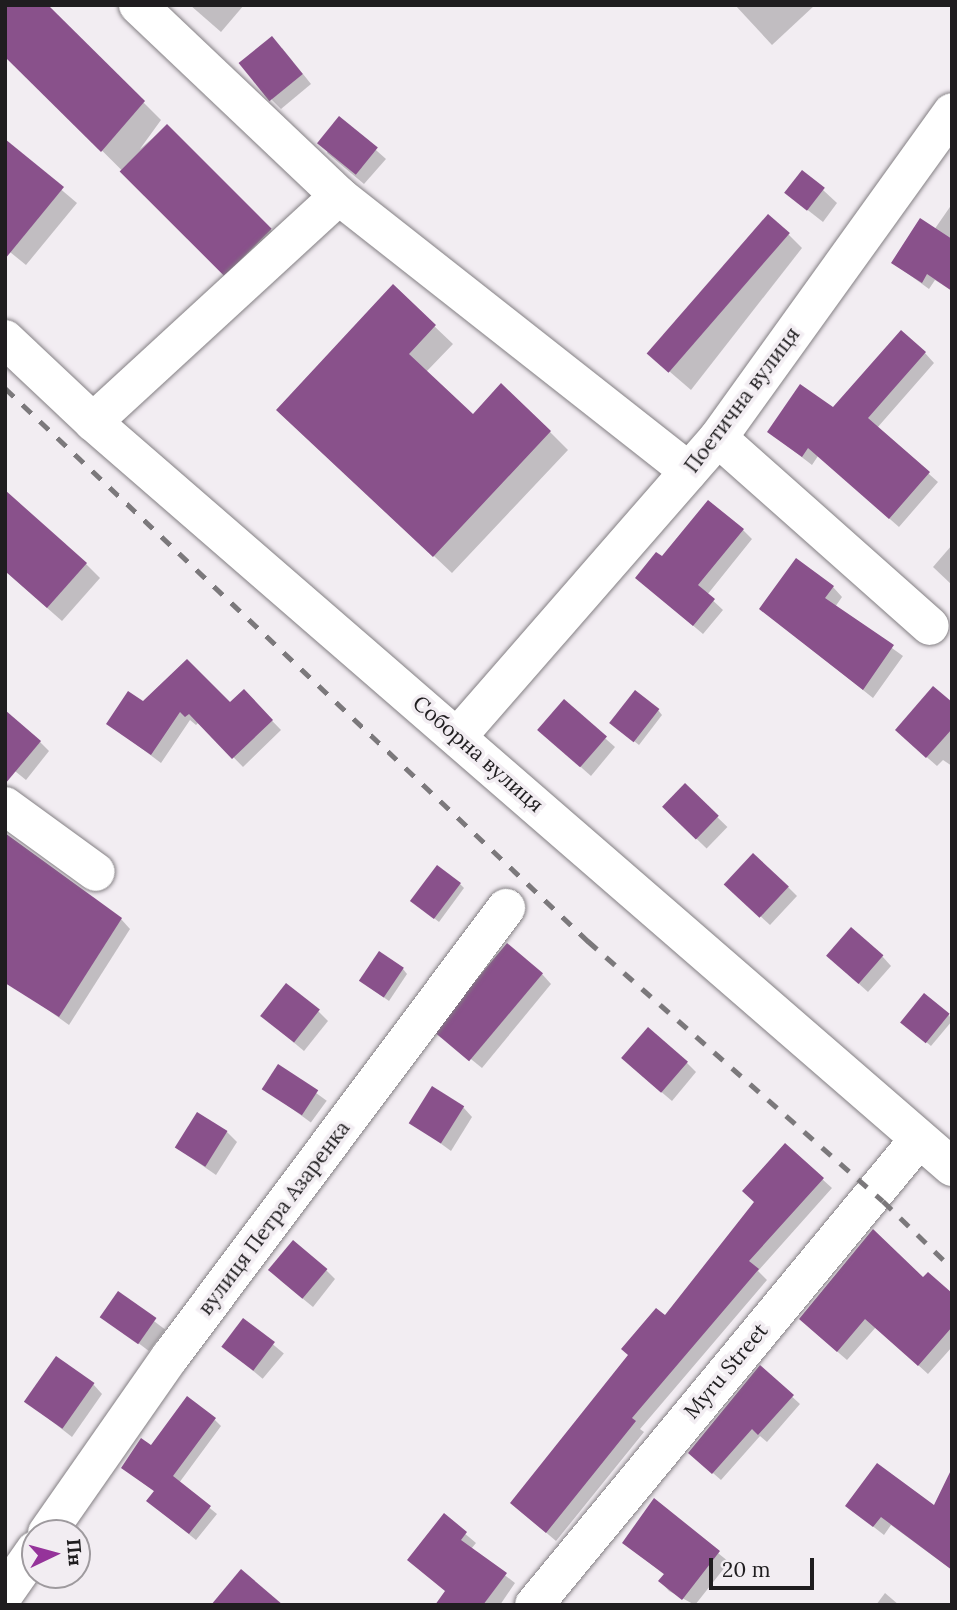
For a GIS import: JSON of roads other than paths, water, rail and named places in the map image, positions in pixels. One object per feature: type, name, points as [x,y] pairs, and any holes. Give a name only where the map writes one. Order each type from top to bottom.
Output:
[{"type":"street","points":[[138,5],[339,196],[689,471]]},
{"type":"street","name":"Поетична вулиця","points":[[458,736],[718,438],[952,112]]},
{"type":"street","points":[[93,422],[339,196]]},
{"type":"street","name":"Соборна вулиця","points":[[8,347],[952,1167]]},
{"type":"street","points":[[718,438],[930,626]]},
{"type":"street","points":[[5,806],[96,872]]},
{"type":"street","name":"вулиця Петра Азаренка","points":[[57,1519],[170,1357],[506,908]]},
{"type":"street","name":"Myru Street","points":[[534,1605],[919,1139]]},
{"type":"street","points":[[5,1593],[21,1570]]},
{"type":"railway","points":[[5,388],[588,941],[883,1201],[952,1268]]}]
